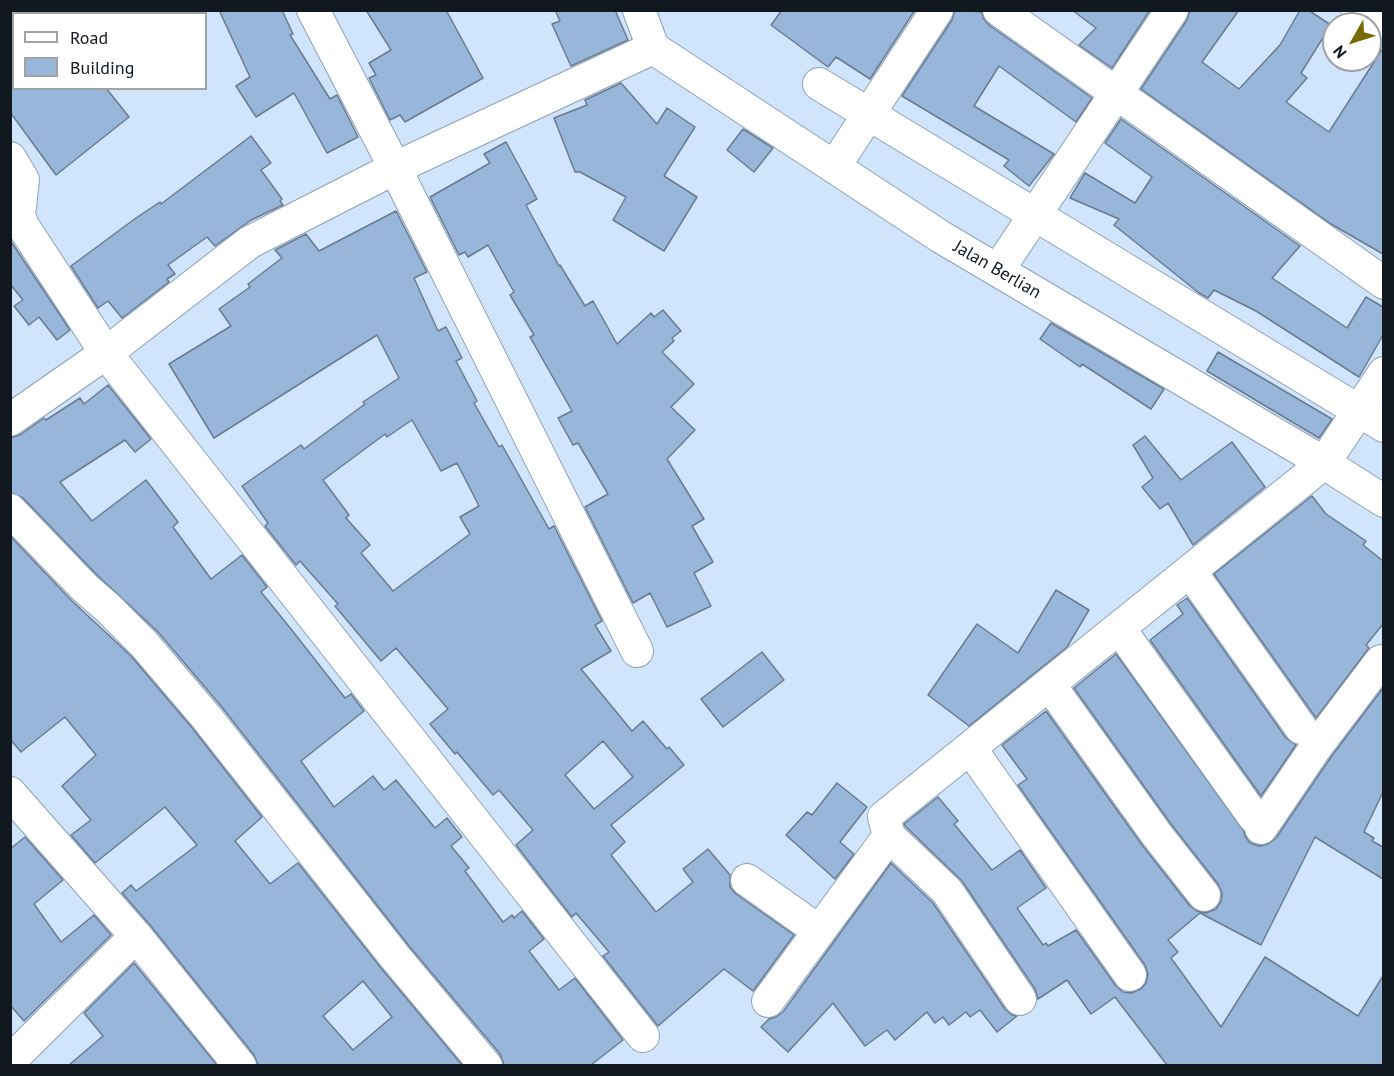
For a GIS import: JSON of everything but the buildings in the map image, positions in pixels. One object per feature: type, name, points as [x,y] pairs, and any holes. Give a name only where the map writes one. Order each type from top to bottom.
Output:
[{"type":"street","points":[[313,10],[395,168],[637,651]]},
{"type":"street","points":[[10,420],[106,353],[250,242],[395,168],[653,48],[639,10]]},
{"type":"street","points":[[834,167],[937,10]]},
{"type":"street","points":[[999,10],[1383,283]]},
{"type":"street","points":[[998,270],[1172,10]]},
{"type":"street","points":[[1357,10],[1383,30]]},
{"type":"street","name":"Jalan Berlian","points":[[653,48],[941,237],[1324,463],[1383,501]]},
{"type":"street","points":[[819,84],[1371,419]]},
{"type":"street","points":[[10,158],[23,180],[19,215],[23,226],[106,353],[643,1036]]},
{"type":"street","points":[[1020,999],[947,891],[889,836],[884,817],[1324,463],[1371,419],[1383,373]]},
{"type":"street","points":[[10,510],[144,644],[207,718],[395,957],[486,1065]]},
{"type":"street","points":[[1190,571],[1301,729]]},
{"type":"street","points":[[1119,628],[1258,822],[1383,660]]},
{"type":"street","points":[[1049,684],[1157,835],[1204,895]]},
{"type":"street","points":[[970,748],[1130,975]]},
{"type":"street","points":[[14,804],[136,936],[240,1065]]},
{"type":"street","points":[[768,1001],[889,836]]},
{"type":"street","points":[[747,880],[819,931]]},
{"type":"street","points":[[10,1061],[136,936]]}]
